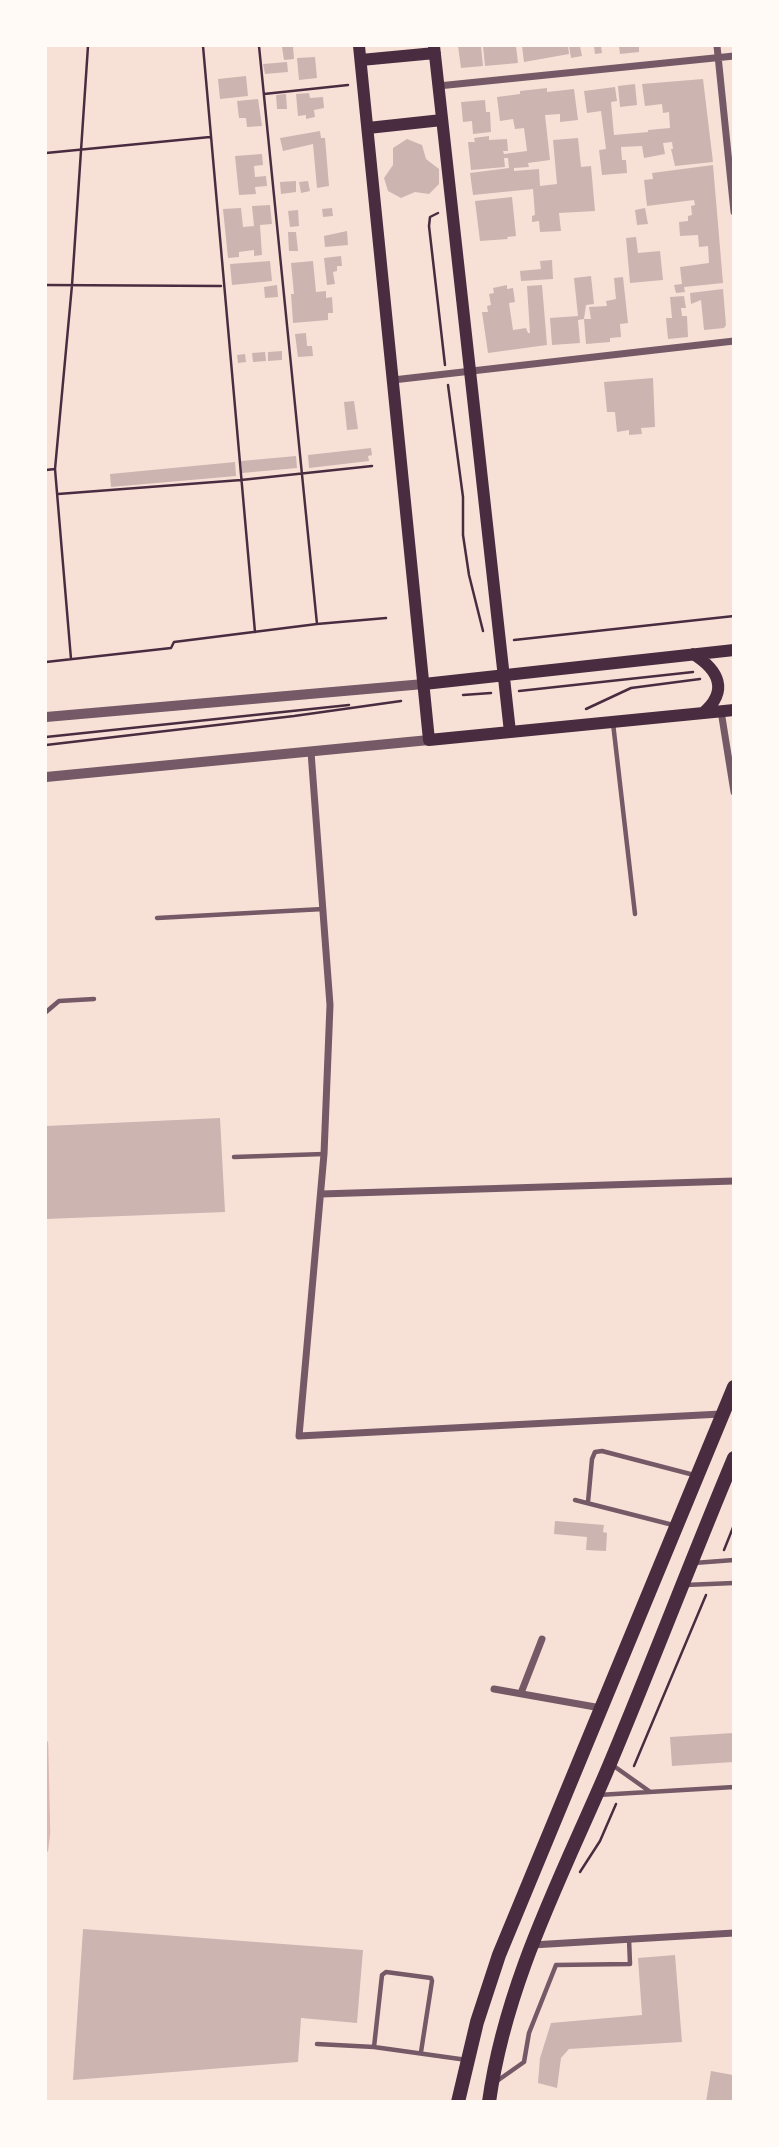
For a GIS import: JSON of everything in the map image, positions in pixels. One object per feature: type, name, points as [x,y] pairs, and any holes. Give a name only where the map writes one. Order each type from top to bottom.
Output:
[{"type":"main road","points":[[359,46],[429,740],[727,711]]},
{"type":"main road","points":[[361,60],[435,49],[510,732]]},
{"type":"main road","points":[[368,128],[442,120]]},
{"type":"main road","points":[[424,684],[733,650]]},
{"type":"main road","points":[[693,654],[707,663],[715,673],[717,694],[712,706],[702,713]]},
{"type":"main road","points":[[458,2102],[467,2060],[499,1955],[733,1387]]},
{"type":"main road","points":[[489,2102],[512,1999],[532,1945],[610,1764],[733,1458]]},
{"type":"street","points":[[717,46],[733,212]]},
{"type":"street","points":[[438,86],[733,56]]},
{"type":"street","points":[[393,380],[733,341]]},
{"type":"street","points":[[46,717],[424,684]]},
{"type":"street","points":[[727,711],[733,792]]},
{"type":"street","points":[[46,777],[429,740]]},
{"type":"street","points":[[311,752],[330,1004],[324,1154],[299,1436],[722,1414]]},
{"type":"street","points":[[321,1194],[733,1181]]},
{"type":"street","points":[[521,1693],[542,1639]]},
{"type":"street","points":[[494,1689],[601,1708]]},
{"type":"street","points":[[532,1945],[733,1933]]},
{"type":"lane","points":[[613,722],[635,914]]},
{"type":"lane","points":[[157,918],[323,909]]},
{"type":"lane","points":[[46,1012],[59,1001],[94,999]]},
{"type":"lane","points":[[234,1157],[324,1154]]},
{"type":"lane","points":[[588,1502],[595,1452],[601,1451],[698,1476]]},
{"type":"lane","points":[[575,1500],[678,1526]]},
{"type":"lane","points":[[690,1563],[733,1560]]},
{"type":"lane","points":[[681,1585],[733,1583]]},
{"type":"lane","points":[[610,1764],[650,1792]]},
{"type":"lane","points":[[596,1795],[733,1787]]},
{"type":"lane","points":[[491,2086],[524,2062],[529,2033],[556,1965],[630,1964],[629,1939]]},
{"type":"lane","points":[[374,2047],[382,1975],[386,1972],[432,1980],[421,2052]]},
{"type":"lane","points":[[317,2044],[421,2052],[467,2060]]},
{"type":"path","points":[[71,659],[55,469],[72,285],[88,46]]},
{"type":"path","points":[[203,46],[254,632]]},
{"type":"path","points":[[259,46],[317,624]]},
{"type":"path","points":[[264,94],[363,83]]},
{"type":"path","points":[[46,153],[210,137]]},
{"type":"path","points":[[429,229],[463,498],[463,535],[469,575],[484,633]]},
{"type":"path","points":[[46,285],[222,286]]},
{"type":"path","points":[[57,494],[240,480],[372,466]]},
{"type":"path","points":[[46,470],[55,469]]},
{"type":"path","points":[[500,642],[733,616]]},
{"type":"path","points":[[46,662],[171,648],[174,642],[386,618]]},
{"type":"path","points":[[514,691],[715,673]]},
{"type":"path","points":[[584,710],[631,688],[715,673]]},
{"type":"path","points":[[490,677],[493,704]]},
{"type":"path","points":[[453,696],[492,693]]},
{"type":"path","points":[[46,737],[408,699]]},
{"type":"path","points":[[46,745],[394,702]]},
{"type":"path","points":[[720,1561],[733,1525]]},
{"type":"path","points":[[630,1776],[711,1584]]},
{"type":"path","points":[[578,1874],[600,1841],[620,1794]]},
{"type":"building","points":[[293,46],[294,59],[284,60],[282,47]]},
{"type":"building","points":[[458,46],[481,46],[483,66],[461,68]]},
{"type":"building","points":[[483,46],[516,46],[518,63],[485,66]]},
{"type":"building","points":[[522,46],[568,46],[569,54],[524,62]]},
{"type":"building","points":[[569,46],[580,46],[582,56],[571,58]]},
{"type":"building","points":[[594,46],[601,46],[602,53],[595,54]]},
{"type":"building","points":[[619,46],[639,46],[639,52],[620,54]]},
{"type":"building","points":[[315,57],[317,78],[299,80],[297,58]]},
{"type":"building","points":[[287,62],[288,72],[265,74],[263,64]]},
{"type":"building","points":[[246,76],[248,96],[220,99],[218,79]]},
{"type":"building","points":[[703,79],[713,162],[675,166],[672,142],[663,143],[665,154],[644,158],[642,146],[621,147],[627,173],[602,175],[599,150],[606,149],[601,111],[587,113],[584,91],[615,87],[617,101],[611,102],[614,135],[648,132],[670,128],[669,112],[663,113],[662,104],[645,106],[642,84]]},
{"type":"building","points":[[635,84],[637,105],[620,107],[618,86]]},
{"type":"building","points":[[547,88],[547,92],[574,89],[578,120],[560,122],[560,114],[545,115],[550,160],[528,163],[529,167],[514,168],[514,171],[539,169],[540,186],[557,184],[553,140],[578,138],[581,167],[591,166],[595,211],[559,213],[561,231],[540,232],[539,221],[532,222],[532,216],[535,215],[533,189],[473,195],[470,173],[509,168],[508,158],[504,158],[505,167],[471,170],[468,142],[475,142],[474,138],[489,136],[489,140],[507,139],[508,151],[503,151],[504,154],[527,151],[524,128],[515,129],[513,119],[500,121],[497,97]]},
{"type":"building","points":[[309,93],[310,98],[323,97],[324,108],[314,110],[315,117],[306,119],[306,115],[298,116],[296,94]]},
{"type":"building","points":[[286,94],[287,109],[277,109],[276,95]]},
{"type":"building","points":[[258,99],[262,126],[247,127],[246,118],[239,118],[237,101]]},
{"type":"building","points":[[485,100],[486,112],[490,112],[491,132],[473,134],[472,121],[463,122],[461,102]]},
{"type":"building","points":[[320,131],[321,138],[325,138],[329,186],[317,188],[313,144],[283,151],[280,138]]},
{"type":"building","points":[[407,139],[422,145],[426,159],[439,169],[439,184],[429,194],[415,192],[401,198],[388,191],[384,178],[393,165],[393,148]]},
{"type":"building","points":[[262,154],[263,165],[254,166],[255,177],[266,176],[267,186],[255,187],[256,194],[239,195],[235,156]]},
{"type":"building","points":[[713,165],[723,283],[684,287],[685,292],[676,293],[674,285],[682,284],[680,267],[709,263],[708,246],[699,247],[698,235],[680,236],[679,222],[688,221],[688,216],[692,215],[691,206],[695,205],[694,200],[647,206],[644,180],[653,179],[652,173]]},
{"type":"building","points":[[296,181],[296,192],[281,194],[280,182]]},
{"type":"building","points":[[308,181],[310,191],[301,193],[299,182]]},
{"type":"building","points":[[512,197],[516,236],[480,241],[475,201]]},
{"type":"building","points":[[270,205],[272,224],[260,225],[262,255],[254,256],[254,250],[239,252],[239,257],[228,258],[223,209],[241,208],[243,227],[254,226],[252,206]]},
{"type":"building","points":[[332,208],[333,216],[323,217],[322,209]]},
{"type":"building","points":[[645,208],[648,224],[637,225],[635,210]]},
{"type":"building","points":[[298,210],[299,226],[290,227],[288,211]]},
{"type":"building","points":[[347,231],[348,245],[325,247],[324,236]]},
{"type":"building","points":[[288,232],[296,232],[298,251],[289,251]]},
{"type":"building","points":[[636,237],[638,253],[660,251],[663,280],[630,283],[626,238]]},
{"type":"building","points":[[341,256],[342,266],[337,266],[337,271],[333,272],[335,284],[327,285],[324,258]]},
{"type":"building","points":[[552,260],[553,279],[521,281],[520,271],[541,269],[540,261]]},
{"type":"building","points":[[270,261],[272,281],[232,285],[230,264]]},
{"type":"building","points":[[313,261],[316,292],[326,291],[326,298],[332,297],[333,313],[328,313],[328,320],[293,323],[291,263]]},
{"type":"building","points":[[591,276],[594,304],[586,305],[584,319],[578,320],[580,343],[552,345],[550,318],[578,316],[574,278]]},
{"type":"building","points":[[623,277],[628,323],[620,324],[621,337],[610,338],[610,342],[586,344],[584,319],[591,319],[589,307],[607,306],[606,301],[616,299],[614,278]]},
{"type":"building","points":[[277,285],[278,297],[265,298],[264,287]]},
{"type":"building","points":[[507,285],[507,289],[513,288],[515,302],[509,303],[513,330],[526,328],[530,333],[527,286],[542,285],[547,345],[488,353],[482,312],[488,312],[487,306],[491,305],[489,294],[494,293],[493,288]]},
{"type":"building","points":[[723,289],[726,325],[724,328],[704,330],[701,300],[691,304],[690,293]]},
{"type":"building","points":[[684,296],[686,308],[681,308],[682,316],[687,316],[688,337],[668,339],[666,318],[672,318],[670,297]]},
{"type":"building","points":[[306,333],[307,346],[312,346],[313,356],[298,357],[295,334]]},
{"type":"building","points":[[282,351],[282,360],[268,361],[268,352]]},
{"type":"building","points":[[265,352],[266,361],[253,362],[252,353]]},
{"type":"building","points":[[245,354],[246,362],[238,363],[237,355]]},
{"type":"building","points":[[653,378],[655,427],[641,428],[642,434],[629,435],[629,430],[617,432],[615,412],[607,412],[604,382]]},
{"type":"building","points":[[354,401],[358,429],[347,430],[344,402]]},
{"type":"building","points":[[371,448],[369,461],[309,468],[308,455]]},
{"type":"building","points":[[296,456],[297,468],[242,473],[241,461]]},
{"type":"building","points":[[235,462],[236,476],[111,487],[110,474]]},
{"type":"building","points":[[220,1118],[225,1212],[46,1219],[46,1126]]},
{"type":"building","points":[[555,1521],[604,1525],[603,1532],[607,1533],[606,1551],[586,1550],[587,1537],[554,1534]]},
{"type":"building","points":[[733,1733],[733,1762],[672,1766],[670,1737]]},
{"type":"building","points":[[83,1929],[363,1950],[357,2023],[301,2018],[298,2062],[73,2080]]},
{"type":"building","points":[[675,1955],[682,2042],[569,2049],[561,2058],[557,2088],[538,2083],[540,2058],[551,2023],[642,2015],[638,1958]]},
{"type":"building","points":[[711,2071],[733,2075],[733,2102],[706,2102]]},
{"type":"waterway","points":[[46,1743],[46,1850]]}]
